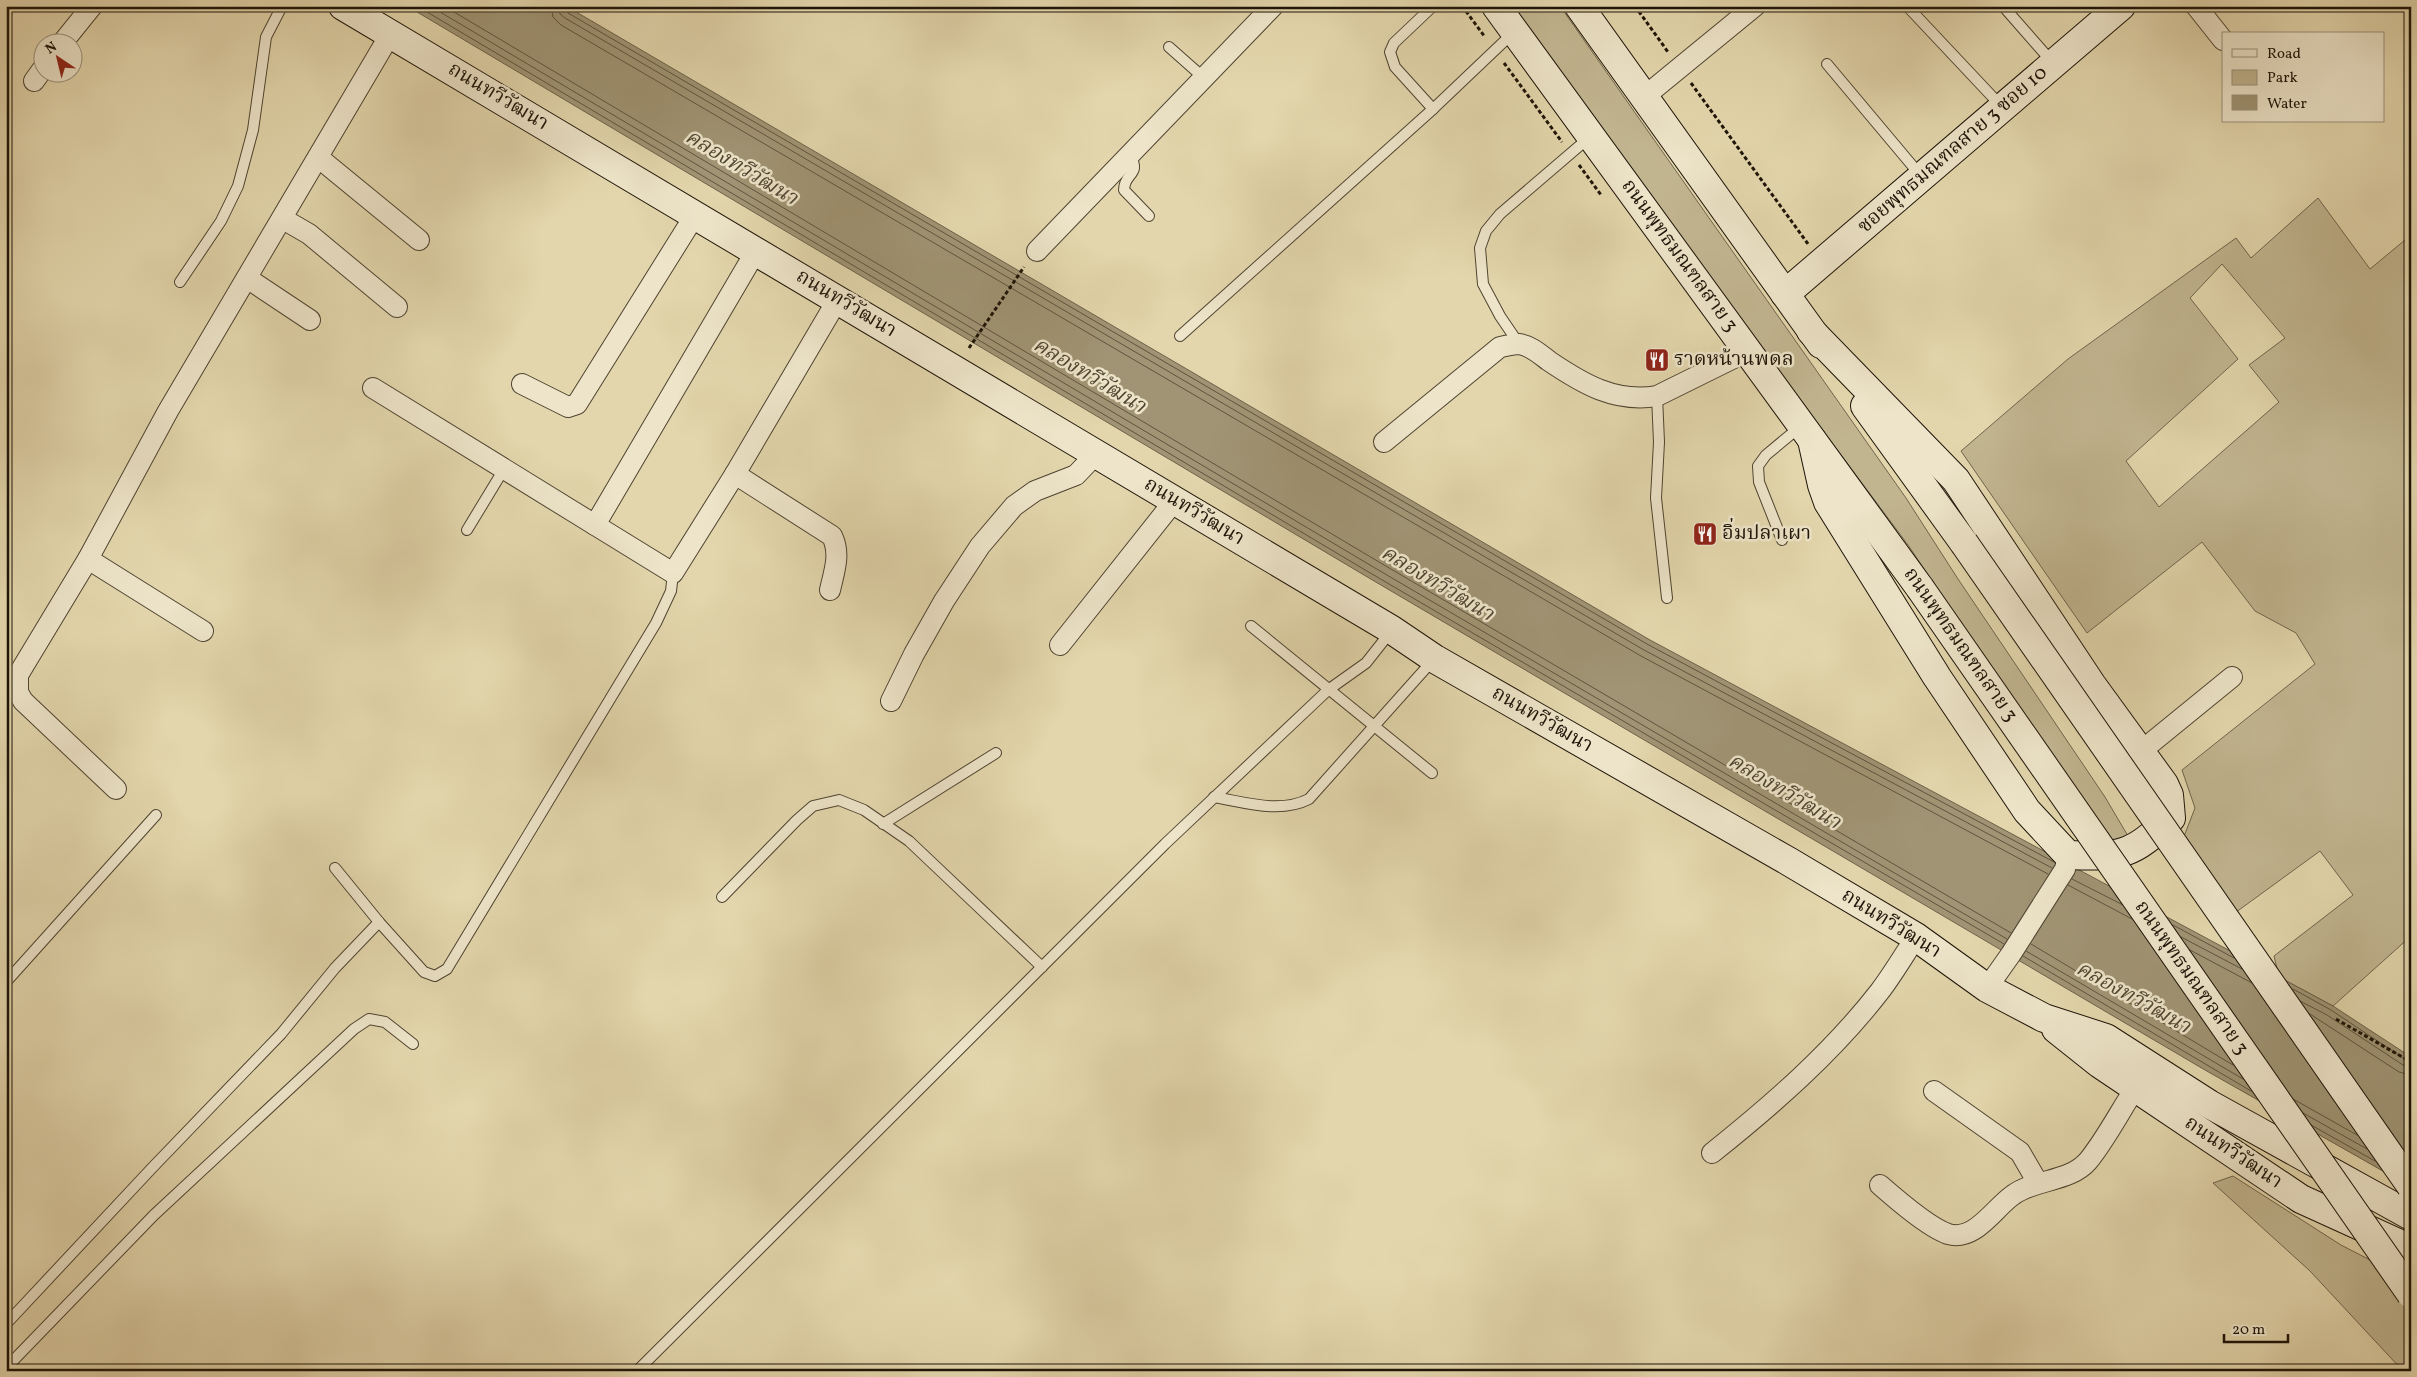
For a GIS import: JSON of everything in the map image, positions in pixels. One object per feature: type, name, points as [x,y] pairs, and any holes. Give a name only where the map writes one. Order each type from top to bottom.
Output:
[{"type":"main road","name":"ถนนทวีวัฒนา","points":[[343,6],[1097,453],[1392,630],[1435,658],[1788,861],[1916,937],[1987,988],[2044,1018],[2106,1038],[2208,1104],[2411,1216]]},
{"type":"main road","name":"ถนนพุทธมณฑลสาย 3","points":[[1496,6],[1920,588],[2411,1294]]},
{"type":"main road","points":[[1579,6],[1964,543],[2411,1186]]},
{"type":"main road","name":"ซอยพุทธมณฑลสาย 3 ซอย 10","points":[[1785,294],[2121,6]]},
{"type":"main road","points":[[1807,433],[1822,485],[1834,510],[1936,676],[2027,811],[2066,862],[2131,851],[2151,838],[2172,818],[2169,795],[2108,704],[2092,685],[1956,480],[1812,331]]},
{"type":"main road","name":"ถนนทวีวัฒนา","points":[[2044,1018],[2100,1064],[2301,1199],[2411,1249]]},
{"type":"street","points":[[72,32],[92,6]]},
{"type":"street","points":[[1033,256],[1274,6]]},
{"type":"street","points":[[1644,97],[1755,6]]},
{"type":"street","points":[[2196,6],[2222,39]]},
{"type":"street","points":[[116,789],[23,701],[18,692],[18,675],[88,559],[168,412],[391,33]]},
{"type":"street","points":[[319,158],[419,240]]},
{"type":"street","points":[[522,384],[568,407],[577,404],[695,215]]},
{"type":"street","points":[[283,219],[316,240],[397,307]]},
{"type":"street","points":[[595,525],[756,251]]},
{"type":"street","points":[[246,278],[310,320]]},
{"type":"street","points":[[373,388],[673,573],[735,474],[838,299]]},
{"type":"street","points":[[1384,442],[1500,347],[1519,344],[1532,350],[1582,384],[1616,395],[1644,398],[1657,396],[1748,351]]},
{"type":"street","points":[[891,700],[944,601],[980,546],[1014,506],[1035,491],[1076,475],[1097,453]]},
{"type":"street","points":[[735,474],[832,536],[836,544],[838,556],[830,590]]},
{"type":"street","points":[[1060,645],[1175,500]]},
{"type":"street","points":[[88,559],[203,631]]},
{"type":"street","points":[[2140,752],[2232,677]]},
{"type":"street","points":[[1987,988],[2011,954],[2066,862]]},
{"type":"street","points":[[1712,1153],[1764,1112],[1847,1029],[1880,990],[1916,937]]},
{"type":"street","points":[[1880,1185],[1910,1211],[1948,1234],[1972,1232],[2011,1196],[2026,1186],[2064,1176],[2087,1162],[2136,1088]]},
{"type":"street","points":[[1934,1091],[2020,1152],[2038,1183]]},
{"type":"lane","points":[[180,282],[222,221],[238,186],[253,130],[266,37],[282,6]]},
{"type":"lane","points":[[1433,6],[1394,44],[1390,52],[1395,67],[1434,109]]},
{"type":"lane","points":[[1908,6],[2002,108]]},
{"type":"lane","points":[[2003,6],[2054,64]]},
{"type":"lane","points":[[1180,336],[1434,109],[1514,31]]},
{"type":"lane","points":[[1169,46],[1204,78]]},
{"type":"lane","points":[[1827,64],[1921,177]]},
{"type":"lane","points":[[1519,344],[1500,316],[1483,284],[1480,248],[1486,231],[1500,214],[1591,136]]},
{"type":"lane","points":[[1130,155],[1135,164],[1134,171],[1124,184],[1124,190],[1150,216]]},
{"type":"lane","points":[[1657,396],[1659,442],[1656,498],[1667,598]]},
{"type":"lane","points":[[1782,540],[1759,482],[1758,466],[1766,455],[1807,433]]},
{"type":"lane","points":[[467,530],[504,469]]},
{"type":"lane","points":[[335,868],[379,922],[424,972],[435,976],[447,969],[656,623],[671,591],[673,573]]},
{"type":"lane","points":[[1251,626],[1432,773]]},
{"type":"lane","points":[[637,1371],[1214,797],[1328,690],[1366,663],[1392,630]]},
{"type":"lane","points":[[1214,797],[1280,807],[1297,805],[1309,799],[1435,658]]},
{"type":"lane","points":[[883,824],[996,753]]},
{"type":"lane","points":[[722,897],[813,806],[839,800],[864,810],[909,841],[1042,967]]},
{"type":"lane","points":[[6,982],[156,815]]},
{"type":"lane","points":[[6,1324],[281,1034],[335,968],[379,922]]},
{"type":"lane","points":[[6,1368],[154,1215],[354,1029],[369,1019],[386,1022],[413,1044]]},
{"type":"path","points":[[1635,6],[1822,262]]},
{"type":"path","points":[[969,348],[1033,256]]},
{"type":"path","points":[[2336,1019],[2411,1062]]},
{"type":"green space","points":[[1513,6],[1560,6],[1906,498],[1958,579],[2105,797],[2128,836],[2110,845],[1908,545],[1620,158]]},
{"type":"green space","points":[[2318,198],[2370,269],[2411,235],[2411,936],[2333,1006],[2279,977],[2274,956],[2353,895],[2320,851],[2217,926],[2174,862],[2195,808],[2182,770],[2315,664],[2296,633],[2255,611],[2202,542],[2087,633],[1961,451],[2068,359],[2236,238],[2251,258]],"holes":[[[2222,264],[2285,338],[2249,365],[2279,402],[2159,507],[2126,461],[2238,359],[2190,298]]]},
{"type":"green space","points":[[2233,1176],[2341,1245],[2411,1281],[2411,1371],[2403,1371],[2310,1271],[2213,1183]]},
{"type":"water","name":"คลองทวีวัฒนา","points":[[407,6],[566,6],[1650,640],[2333,1006],[2411,1057],[2411,1187],[2205,1070],[1369,578]]},
{"type":"place","name":"ราดหน้านพดล","points":[[1657,360]]},
{"type":"place","name":"อิ่มปลาเผา","points":[[1705,534]]}]
